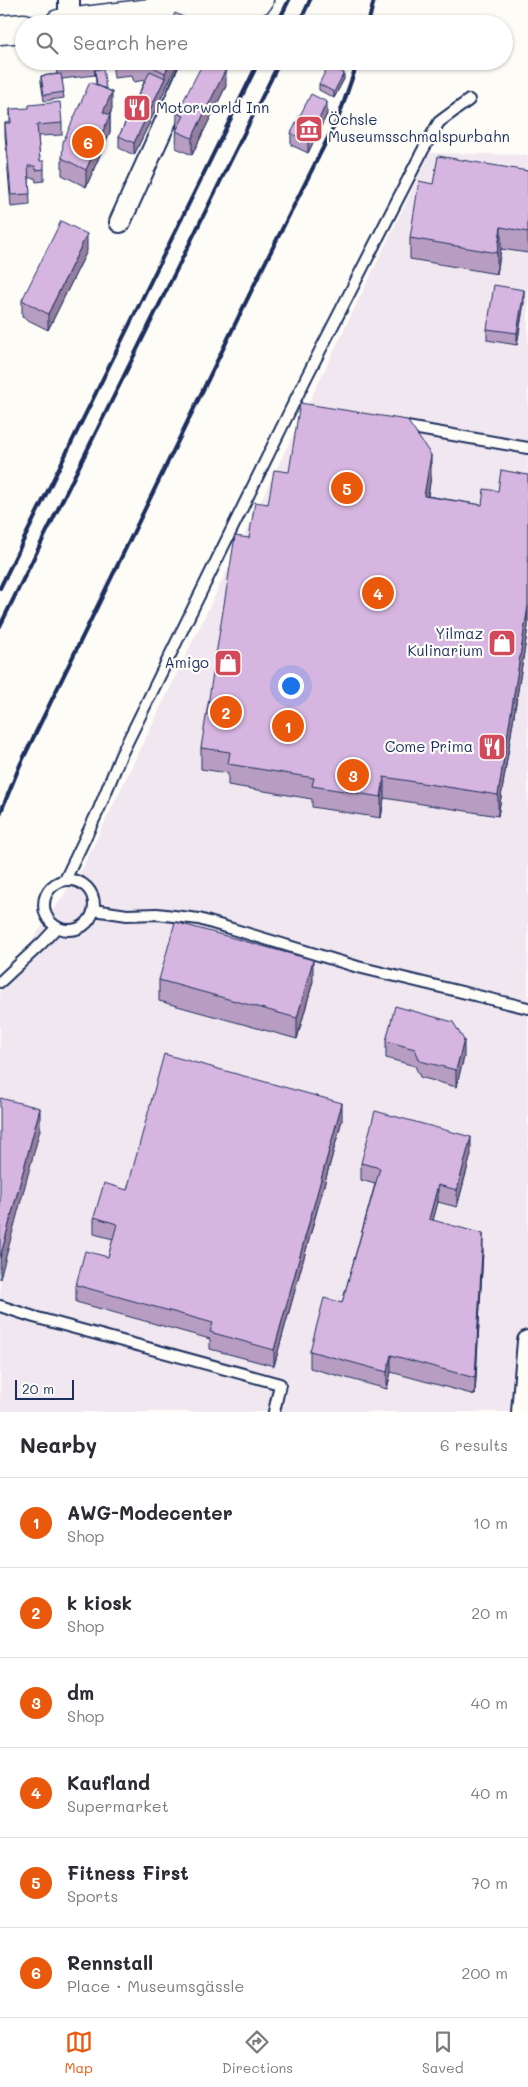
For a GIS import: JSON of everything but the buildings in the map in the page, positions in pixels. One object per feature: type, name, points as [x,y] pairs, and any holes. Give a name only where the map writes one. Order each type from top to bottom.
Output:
[{"type":"main road","points":[[208,15],[252,0]]},
{"type":"street","points":[[120,222],[189,70]]},
{"type":"street","points":[[522,1412],[528,1341]]},
{"type":"lane","points":[[65,880],[139,719],[306,378],[384,225],[439,122],[469,100]]},
{"type":"lane","points":[[386,423],[528,448]]},
{"type":"lane","points":[[65,880],[81,883],[92,894],[94,910],[90,921],[80,928],[68,930],[57,927],[48,919],[44,907],[46,895],[54,885],[65,880]]},
{"type":"lane","points":[[94,910],[127,915],[157,914],[199,919],[358,967],[528,1008]]},
{"type":"lane","points":[[0,982],[57,927]]},
{"type":"lane","points":[[0,1306],[280,1384],[274,1412]]},
{"type":"shaded area","points":[[430,153],[528,155],[528,1412],[0,1412],[0,987],[83,867]]},
{"type":"railway","points":[[282,15],[289,0]]},
{"type":"railway","points":[[303,15],[310,0]]},
{"type":"railway","points":[[370,15],[374,0]]},
{"type":"railway","points":[[0,588],[255,70]]},
{"type":"railway","points":[[0,626],[276,70]]},
{"type":"railway","points":[[0,814],[20,765],[260,273],[339,116],[355,70]]},
{"type":"place","name":"Motorworld Inn","points":[[137,108]]},
{"type":"place","name":"Öchsle Museumsschmalspurbahn","points":[[309,129]]},
{"type":"place","name":"Rennstall","points":[[88,142]]},
{"type":"place","name":"Fitness First","points":[[347,488]]},
{"type":"place","name":"Kaufland","points":[[378,593]]},
{"type":"place","name":"Yilmaz Kulinarium","points":[[502,643]]},
{"type":"place","name":"Amigo","points":[[228,663]]},
{"type":"place","name":"k kiosk","points":[[226,712]]},
{"type":"place","name":"AWG-Modecenter","points":[[288,726]]},
{"type":"place","name":"Come Prima","points":[[492,747]]},
{"type":"place","name":"dm","points":[[353,775]]}]
